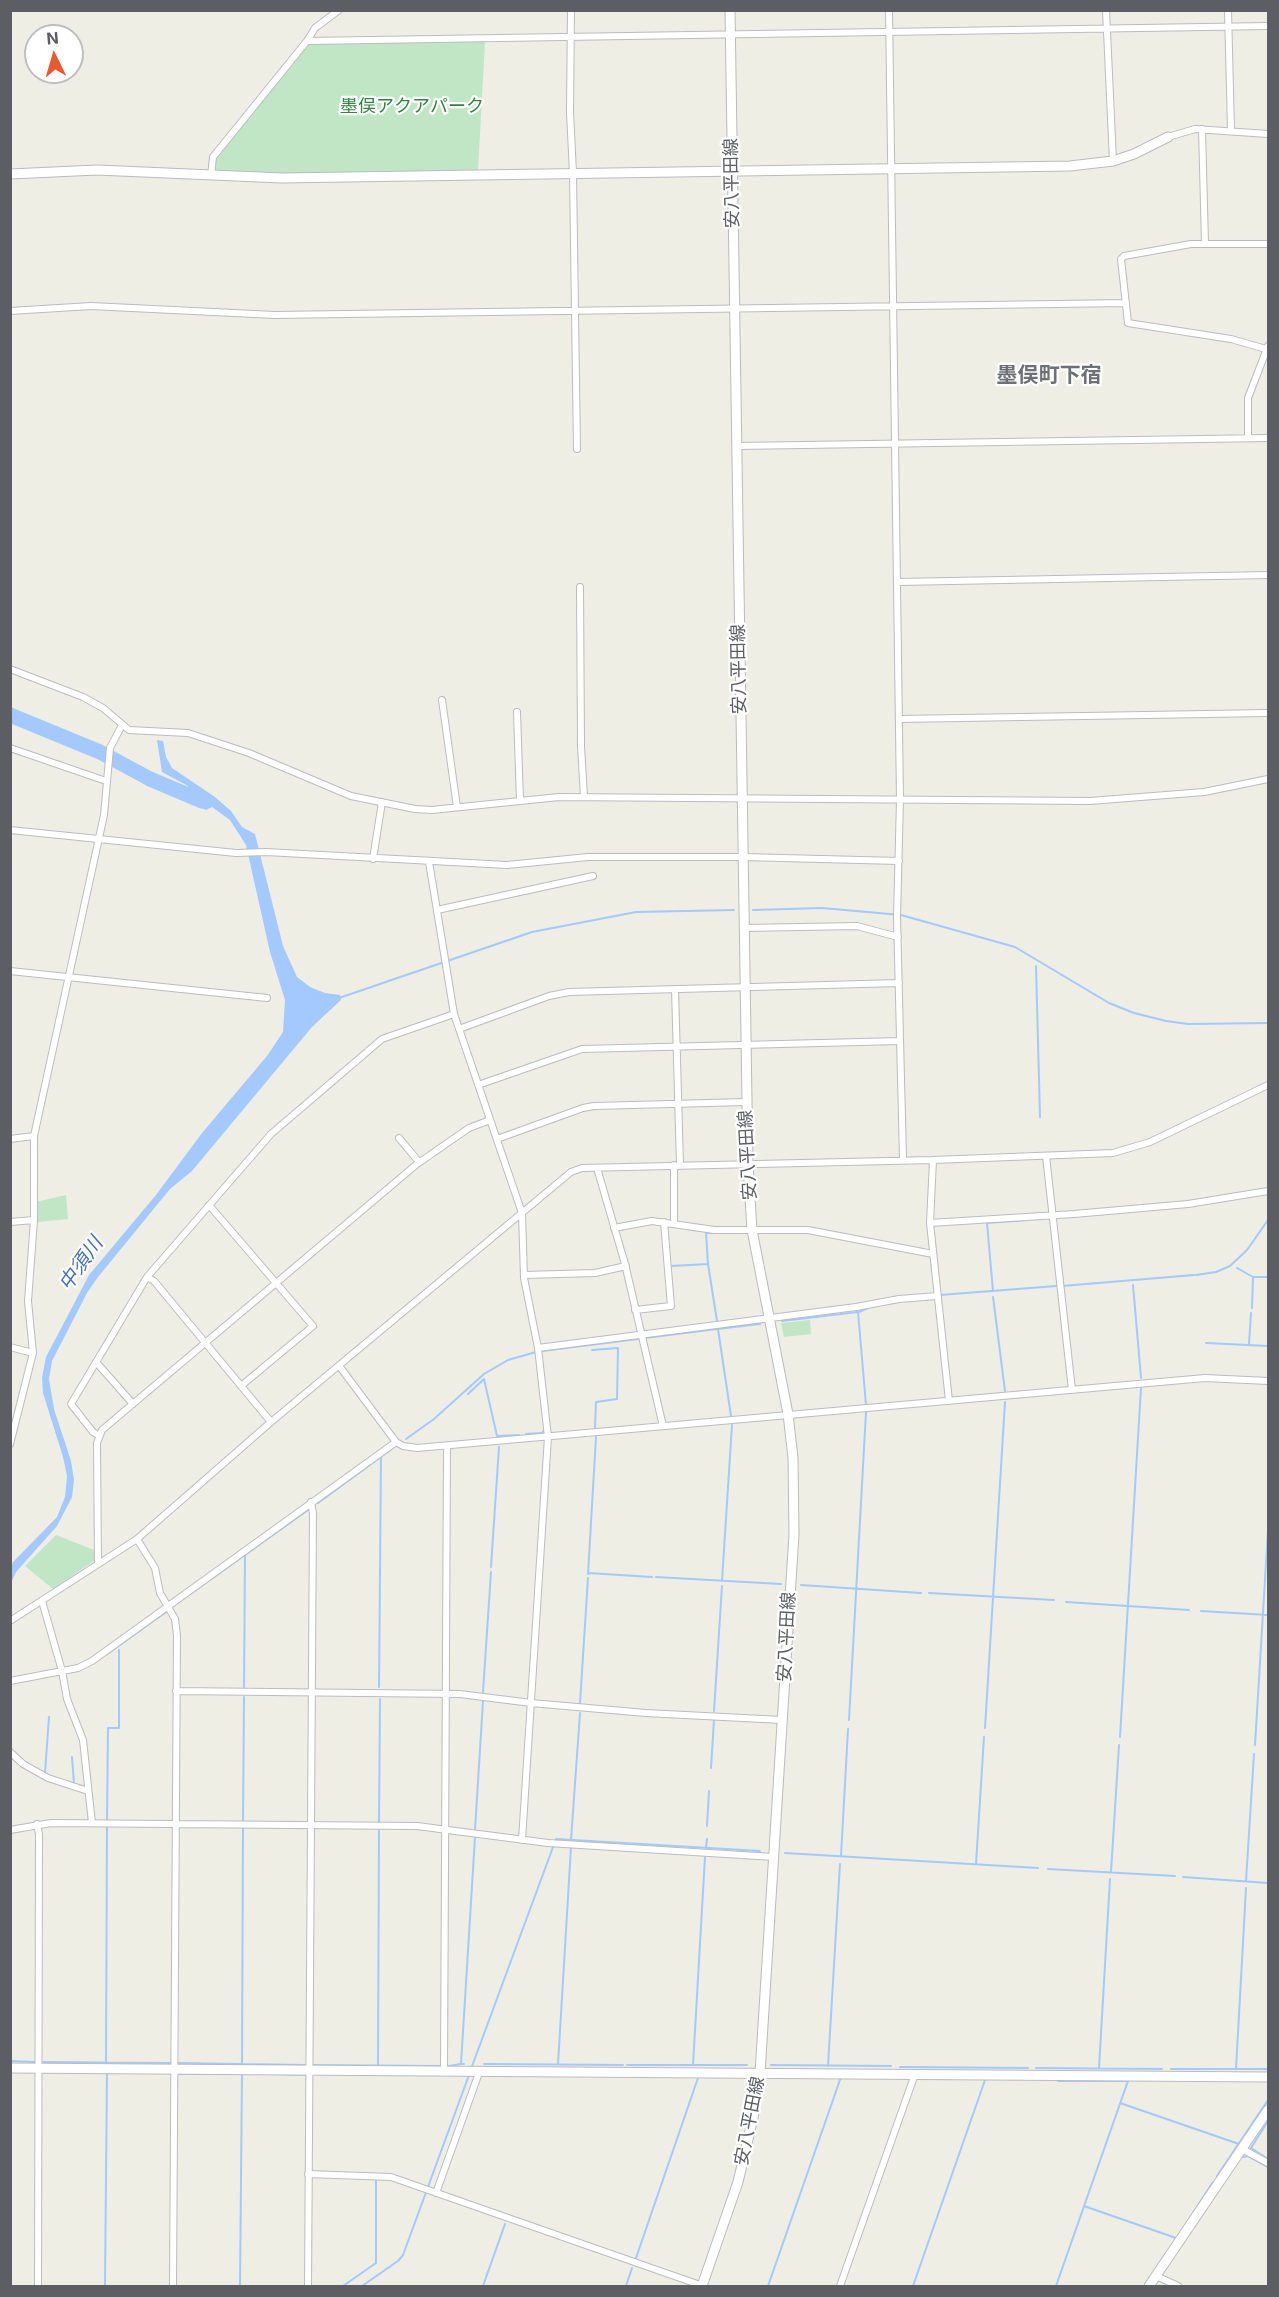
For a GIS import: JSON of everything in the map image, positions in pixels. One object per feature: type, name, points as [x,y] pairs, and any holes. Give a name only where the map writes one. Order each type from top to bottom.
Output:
[{"type":"street","points":[[211,176],[213,158],[315,28],[339,10]]},
{"type":"street","points":[[571,10],[570,112],[576,311],[577,449]]},
{"type":"street","name":"安八平田線","points":[[703,2286],[740,2174],[753,2118],[760,2073],[794,1534],[793,1458],[788,1414],[752,1230],[748,1164],[730,10]]},
{"type":"street","points":[[889,10],[900,800],[897,914],[903,1159]]},
{"type":"street","points":[[1106,10],[1113,161]]},
{"type":"street","points":[[1228,10],[1231,130]]},
{"type":"street","points":[[307,41],[1269,26]]},
{"type":"street","points":[[1202,129],[1205,244]]},
{"type":"street","points":[[10,174],[97,170],[282,178],[1070,166],[1113,161],[1187,130],[1231,130],[1269,134]]},
{"type":"street","points":[[1248,438],[1248,398],[1267,348],[1231,339],[1128,323],[1121,260],[1125,256],[1191,244],[1269,244]]},
{"type":"street","points":[[10,311],[91,306],[274,315],[1126,303]]},
{"type":"street","points":[[736,446],[1269,438]]},
{"type":"street","points":[[898,582],[1269,575]]},
{"type":"street","points":[[579,586],[584,797]]},
{"type":"street","points":[[10,669],[83,697],[103,708],[129,730],[188,734],[225,744],[351,796],[432,810],[584,797],[1090,801],[1204,792],[1269,779]]},
{"type":"street","points":[[442,700],[457,807]]},
{"type":"street","points":[[517,712],[520,801]]},
{"type":"street","points":[[899,719],[1269,713]]},
{"type":"street","points":[[10,1444],[33,1353],[28,1301],[34,1220],[34,1136],[104,815],[110,748],[122,725]]},
{"type":"street","points":[[10,748],[106,781]]},
{"type":"street","points":[[374,859],[382,802]]},
{"type":"street","points":[[10,830],[240,853],[266,852],[507,866],[588,857],[743,857],[899,861]]},
{"type":"street","points":[[429,862],[454,1014],[522,1212],[524,1275],[538,1348],[548,1437],[522,1840]]},
{"type":"street","points":[[437,910],[593,876]]},
{"type":"street","points":[[743,928],[857,926],[898,937]]},
{"type":"street","points":[[10,971],[267,998]]},
{"type":"street","points":[[459,1029],[549,996],[569,992],[898,982]]},
{"type":"street","points":[[674,1224],[678,1104],[675,989]]},
{"type":"street","points":[[99,1435],[93,1432],[71,1404],[147,1277],[271,1134],[382,1040],[454,1014]]},
{"type":"street","points":[[478,1085],[582,1049],[900,1041]]},
{"type":"street","points":[[10,1621],[137,1539],[272,1422],[571,1172],[582,1168],[933,1160],[1113,1153],[1132,1148],[1269,1085]]},
{"type":"street","points":[[497,1139],[583,1107],[746,1102]]},
{"type":"street","points":[[98,1564],[99,1435],[419,1162],[469,1128],[490,1120]]},
{"type":"street","points":[[10,1139],[34,1136]]},
{"type":"street","points":[[399,1138],[419,1162]]},
{"type":"street","points":[[1046,1156],[1072,1390]]},
{"type":"street","points":[[933,1160],[930,1223],[949,1401]]},
{"type":"street","points":[[597,1168],[626,1266],[663,1426]]},
{"type":"street","points":[[930,1223],[1053,1216],[1188,1204],[1269,1191]]},
{"type":"street","points":[[209,1205],[313,1326],[241,1386]]},
{"type":"street","points":[[10,1222],[34,1220]]},
{"type":"street","points":[[614,1228],[652,1221],[714,1230],[824,1232],[933,1254]]},
{"type":"street","points":[[635,1310],[671,1306],[664,1222]]},
{"type":"street","points":[[524,1275],[595,1273],[626,1266]]},
{"type":"street","points":[[147,1277],[154,1281],[272,1422]]},
{"type":"street","points":[[538,1348],[769,1319],[899,1299],[937,1296]]},
{"type":"street","points":[[10,1347],[33,1353]]},
{"type":"street","points":[[96,1362],[133,1404]]},
{"type":"street","points":[[340,1366],[396,1442],[403,1446],[417,1448],[1205,1378],[1269,1381]]},
{"type":"street","points":[[10,1682],[78,1668],[92,1661],[396,1442]]},
{"type":"street","points":[[444,2070],[447,1446]]},
{"type":"street","points":[[308,2286],[313,1513],[311,1502]]},
{"type":"street","points":[[137,1539],[155,1568],[160,1593],[175,1619],[177,1635],[173,2286]]},
{"type":"street","points":[[42,1601],[62,1671],[67,1699],[82,1740],[93,1823]]},
{"type":"street","points":[[176,1691],[447,1694],[646,1713],[782,1720]]},
{"type":"street","points":[[10,1752],[23,1764],[48,1778],[88,1791]]},
{"type":"street","points":[[10,1830],[37,1824],[93,1823],[417,1826],[554,1844],[774,1857]]},
{"type":"street","points":[[37,1824],[39,1834],[38,2286]]},
{"type":"street","points":[[10,2068],[1269,2077]]},
{"type":"street","points":[[434,2192],[478,2070]]},
{"type":"street","points":[[840,2286],[915,2074]]},
{"type":"street","points":[[1149,2286],[1269,2110]]},
{"type":"street","points":[[1242,2149],[1269,2163]]},
{"type":"street","points":[[308,2174],[391,2177],[703,2286]]},
{"type":"street","points":[[1156,2276],[1178,2286]]},
{"type":"green space","name":"墨俣アクアパーク","points":[[485,42],[478,170],[240,174],[218,173],[215,169],[216,159],[302,50],[310,43]]},
{"type":"green space","points":[[66,1195],[68,1219],[37,1222],[36,1202]]},
{"type":"green space","points":[[810,1320],[811,1334],[784,1337],[781,1323]]},
{"type":"green space","points":[[56,1535],[94,1550],[95,1560],[53,1589],[25,1566]]},
{"type":"water","points":[[157,740],[163,741],[166,757],[172,768],[215,797],[231,811],[242,827],[255,834],[283,946],[297,977],[310,987],[325,993],[340,995],[341,1000],[312,1027],[192,1171],[170,1189],[87,1293],[52,1361],[49,1379],[54,1409],[71,1461],[74,1480],[72,1497],[57,1526],[16,1572],[11,1583],[13,1562],[57,1517],[65,1497],[67,1476],[63,1457],[43,1393],[42,1378],[46,1357],[89,1275],[156,1195],[202,1133],[267,1056],[283,1032],[285,1000],[270,952],[246,845],[230,820],[212,807],[206,810],[182,799],[188,786],[162,772]]},
{"type":"waterway","points":[[10,715],[100,752],[150,779],[202,801]]},
{"type":"waterway","points":[[753,910],[822,908],[901,915],[1015,947],[1109,1003],[1134,1013],[1188,1024],[1268,1023]]},
{"type":"waterway","points":[[339,998],[532,932],[636,912],[734,910]]},
{"type":"waterway","points":[[1036,966],[1040,1117]]},
{"type":"waterway","points":[[993,1291],[987,1223],[1027,1220]]},
{"type":"waterway","points":[[1196,1275],[1216,1272],[1230,1266],[1247,1250],[1268,1220]]},
{"type":"waterway","points":[[717,1321],[708,1264],[706,1233],[743,1233]]},
{"type":"waterway","points":[[672,1266],[708,1264]]},
{"type":"waterway","points":[[1237,1268],[1253,1277],[1268,1277]]},
{"type":"waterway","points":[[1062,1286],[1194,1275]]},
{"type":"waterway","points":[[1252,1308],[1253,1277]]},
{"type":"waterway","points":[[1133,1285],[1141,1378]]},
{"type":"waterway","points":[[940,1295],[1056,1286]]},
{"type":"waterway","points":[[993,1297],[1005,1391]]},
{"type":"waterway","points":[[859,1312],[868,1308]]},
{"type":"waterway","points":[[782,1321],[858,1312],[866,1405]]},
{"type":"waterway","points":[[1249,1344],[1251,1313]]},
{"type":"waterway","points":[[731,1416],[718,1329],[760,1324]]},
{"type":"waterway","points":[[645,1338],[717,1329]]},
{"type":"waterway","points":[[542,1351],[638,1339]]},
{"type":"waterway","points":[[1206,1343],[1268,1346]]},
{"type":"waterway","points":[[592,1350],[618,1348],[617,1399],[596,1402],[595,1428]]},
{"type":"waterway","points":[[406,1439],[434,1419],[484,1374],[508,1360],[536,1352]]},
{"type":"waterway","points":[[468,1394],[484,1379],[497,1436],[519,1435]]},
{"type":"waterway","points":[[1120,1737],[1141,1388]]},
{"type":"waterway","points":[[985,1728],[1005,1402]]},
{"type":"waterway","points":[[849,1720],[866,1412]]},
{"type":"waterway","points":[[722,1581],[732,1425]]},
{"type":"waterway","points":[[526,1434],[542,1433],[544,1430]]},
{"type":"waterway","points":[[588,1574],[596,1437]]},
{"type":"waterway","points":[[491,1567],[499,1447]]},
{"type":"waterway","points":[[318,1503],[393,1448]]},
{"type":"waterway","points":[[379,1687],[381,1457]]},
{"type":"waterway","points":[[172,1607],[308,1510]]},
{"type":"waterway","points":[[1255,1745],[1268,1530]]},
{"type":"waterway","points":[[244,1687],[245,1555]]},
{"type":"waterway","points":[[483,1692],[491,1572]]},
{"type":"waterway","points":[[588,1573],[652,1577]]},
{"type":"waterway","points":[[656,1577],[781,1584]]},
{"type":"waterway","points":[[580,1703],[588,1578]]},
{"type":"waterway","points":[[801,1585],[921,1593]]},
{"type":"waterway","points":[[714,1711],[722,1586]]},
{"type":"waterway","points":[[929,1593],[1054,1600]]},
{"type":"waterway","points":[[1066,1602],[1189,1610]]},
{"type":"waterway","points":[[1201,1611],[1268,1615]]},
{"type":"waterway","points":[[106,1655],[166,1612]]},
{"type":"waterway","points":[[107,1820],[108,1728],[119,1728],[119,1650]]},
{"type":"waterway","points":[[243,1821],[244,1697]]},
{"type":"waterway","points":[[379,1822],[380,1699]]},
{"type":"waterway","points":[[475,1830],[483,1701]]},
{"type":"waterway","points":[[571,1840],[580,1713]]},
{"type":"waterway","points":[[45,1773],[49,1717]]},
{"type":"waterway","points":[[711,1768],[714,1720]]},
{"type":"waterway","points":[[841,1856],[848,1729]]},
{"type":"waterway","points":[[976,1864],[984,1737]]},
{"type":"waterway","points":[[1111,1872],[1119,1745]]},
{"type":"waterway","points":[[1246,1881],[1254,1754]]},
{"type":"waterway","points":[[72,1757],[74,1784]]},
{"type":"waterway","points":[[707,1826],[709,1791]]},
{"type":"waterway","points":[[106,2063],[107,1827]]},
{"type":"waterway","points":[[242,2064],[243,1828]]},
{"type":"waterway","points":[[378,2065],[379,1830]]},
{"type":"waterway","points":[[464,2064],[461,2064],[475,1837]]},
{"type":"waterway","points":[[471,2069],[556,1839],[760,1851]]},
{"type":"waterway","points":[[706,1848],[707,1839]]},
{"type":"waterway","points":[[558,2064],[571,1847]]},
{"type":"waterway","points":[[785,1853],[1038,1868]]},
{"type":"waterway","points":[[693,2065],[705,1857]]},
{"type":"waterway","points":[[828,2066],[840,1864]]},
{"type":"waterway","points":[[1048,1869],[1175,1876]]},
{"type":"waterway","points":[[1183,1877],[1268,1883]]},
{"type":"waterway","points":[[1099,2068],[1110,1879]]},
{"type":"waterway","points":[[1236,2069],[1246,1888]]},
{"type":"waterway","points":[[10,2061],[35,2062]]},
{"type":"waterway","points":[[42,2062],[170,2063]]},
{"type":"waterway","points":[[177,2063],[305,2065]]},
{"type":"waterway","points":[[449,2066],[461,2064]]},
{"type":"waterway","points":[[484,2064],[623,2065]]},
{"type":"waterway","points":[[313,2065],[440,2066]]},
{"type":"waterway","points":[[627,2065],[747,2065]]},
{"type":"waterway","points":[[771,2065],[891,2066]]},
{"type":"waterway","points":[[900,2067],[1028,2068]]},
{"type":"waterway","points":[[1036,2068],[1162,2069]]},
{"type":"waterway","points":[[1171,2069],[1268,2069]]},
{"type":"waterway","points":[[105,2286],[107,2073]]},
{"type":"waterway","points":[[179,2074],[242,2074],[240,2286]]},
{"type":"waterway","points":[[277,2074],[305,2075]]},
{"type":"waterway","points":[[362,2286],[403,2255],[469,2075]]},
{"type":"waterway","points":[[768,2286],[841,2077]]},
{"type":"waterway","points":[[636,2258],[698,2078]]},
{"type":"waterway","points":[[913,2286],[985,2080]]},
{"type":"waterway","points":[[1056,2286],[1128,2081],[1058,2081]]},
{"type":"waterway","points":[[1217,2176],[1268,2100]]},
{"type":"waterway","points":[[1120,2103],[1239,2144]]},
{"type":"waterway","points":[[1268,2121],[1251,2148],[1268,2159]]},
{"type":"waterway","points":[[1243,2157],[1248,2156],[1268,2167]]},
{"type":"waterway","points":[[343,2286],[376,2263],[376,2181]]},
{"type":"waterway","points":[[1193,2213],[1213,2182]]},
{"type":"waterway","points":[[1084,2206],[1176,2238]]},
{"type":"waterway","points":[[483,2286],[505,2224]]},
{"type":"waterway","points":[[626,2286],[632,2268]]},
{"type":"district","name":"墨俣町下宿","points":[[1049,376]]},
{"type":"water label","name":"中須川","points":[[81,1264]]}]
